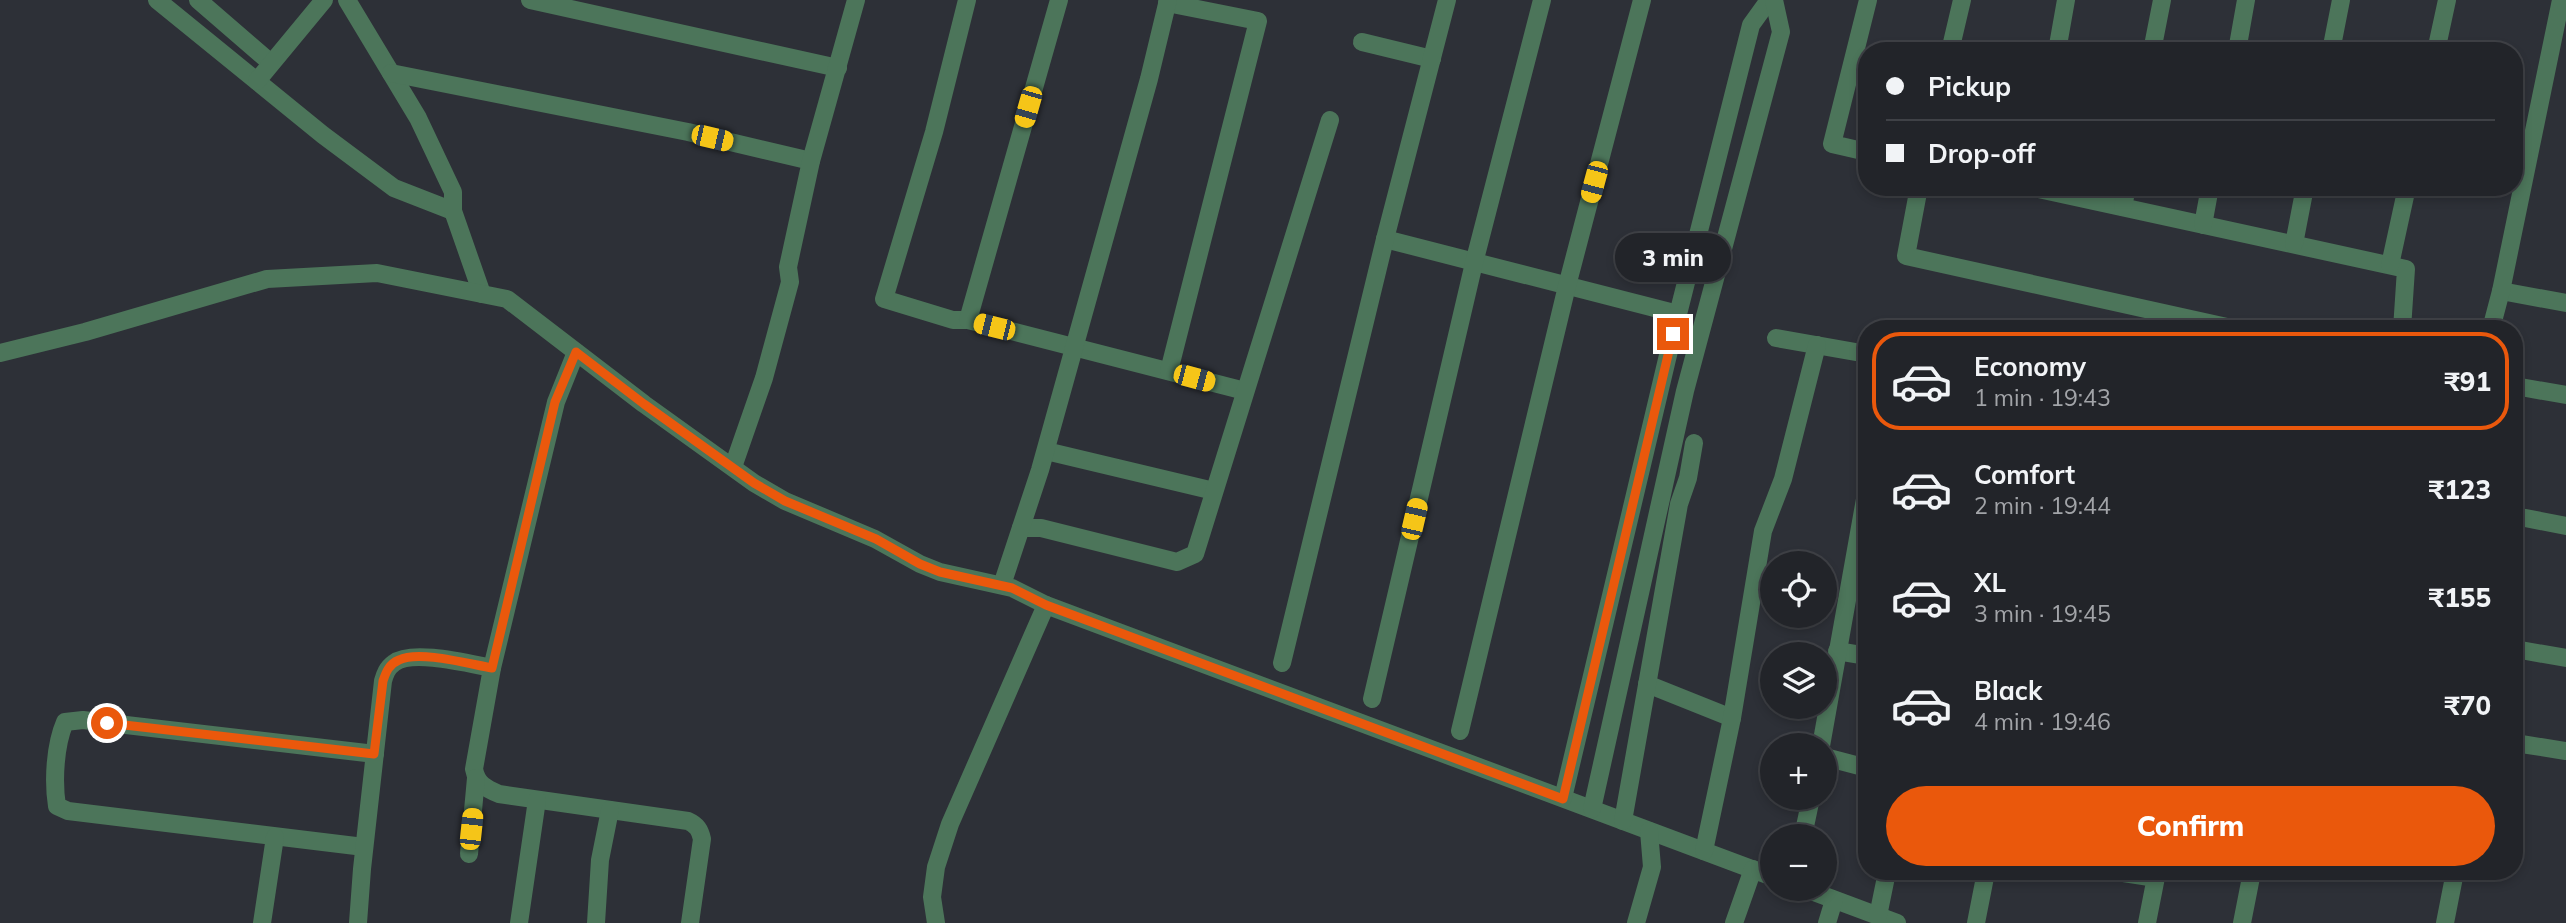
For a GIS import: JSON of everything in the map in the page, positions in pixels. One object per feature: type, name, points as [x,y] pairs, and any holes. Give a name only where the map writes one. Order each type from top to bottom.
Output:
[{"type":"street","points":[[157,0],[323,135],[394,188],[453,211]]},
{"type":"street","points":[[198,0],[271,62]]},
{"type":"street","points":[[257,81],[324,0]]},
{"type":"street","points":[[348,0],[418,118],[453,192],[453,211],[482,294]]},
{"type":"street","points":[[530,0],[838,68]]},
{"type":"street","points":[[733,467],[764,378],[790,282],[788,267],[810,161],[856,0]]},
{"type":"street","points":[[967,0],[934,132],[884,299],[953,320],[968,320],[1245,391]]},
{"type":"street","points":[[968,320],[1059,0]]},
{"type":"street","points":[[1282,663],[1385,239],[1447,0]]},
{"type":"street","points":[[1372,699],[1474,262],[1542,0]]},
{"type":"street","points":[[1460,731],[1567,286],[1642,0]]},
{"type":"street","points":[[1563,799],[1678,314],[1751,25],[1771,0]]},
{"type":"street","points":[[1592,809],[1685,391],[1781,32],[1771,0]]},
{"type":"street","points":[[1858,150],[1832,144],[1868,0]]},
{"type":"street","points":[[1952,42],[1962,0]]},
{"type":"street","points":[[2059,42],[2066,0]]},
{"type":"street","points":[[2154,42],[2162,0]]},
{"type":"street","points":[[2238,42],[2246,0]]},
{"type":"street","points":[[2333,42],[2341,0]]},
{"type":"street","points":[[2438,42],[2447,0]]},
{"type":"street","points":[[1002,585],[1046,450],[1168,2],[1258,21],[1169,371]]},
{"type":"street","points":[[2523,188],[2562,4]]},
{"type":"street","points":[[1363,41],[1432,59]]},
{"type":"street","points":[[391,73],[688,132],[810,161]]},
{"type":"street","points":[[1021,528],[1041,528],[1177,562],[1195,554],[1330,120]]},
{"type":"street","points":[[1917,196],[1906,256],[2195,320]]},
{"type":"street","points":[[2072,196],[2406,269],[2403,320]]},
{"type":"street","points":[[2123,207],[2125,196]]},
{"type":"street","points":[[2203,225],[2208,196]]},
{"type":"street","points":[[2294,244],[2303,196]]},
{"type":"street","points":[[2390,265],[2405,196]]},
{"type":"street","points":[[2493,320],[2521,196]]},
{"type":"street","points":[[1385,239],[1678,314]]},
{"type":"street","points":[[0,353],[85,332],[267,279],[377,273],[507,299],[733,467],[785,501],[876,539],[920,564],[940,572],[1002,585],[1046,605],[1760,872]]},
{"type":"street","points":[[2501,292],[2566,303]]},
{"type":"street","points":[[1776,338],[1858,352]]},
{"type":"street","points":[[1704,851],[1732,718],[1763,531],[1783,479],[1817,345]]},
{"type":"street","points":[[469,854],[476,778],[474,769],[492,668],[555,402],[576,352]]},
{"type":"street","points":[[2523,387],[2566,395]]},
{"type":"street","points":[[1623,821],[1679,505],[1686,488],[1694,443]]},
{"type":"street","points":[[1046,450],[1214,491]]},
{"type":"street","points":[[2523,518],[2566,526]]},
{"type":"street","points":[[1858,537],[1837,651],[1858,654]]},
{"type":"street","points":[[936,923],[932,897],[936,867],[950,824],[1046,605]]},
{"type":"street","points":[[2523,650],[2566,658]]},
{"type":"street","points":[[358,923],[374,754],[386,670],[401,658],[416,656],[492,668]]},
{"type":"street","points":[[1647,684],[1732,718]]},
{"type":"street","points":[[364,848],[68,811],[57,806],[55,795],[60,735],[65,722],[83,720],[374,754]]},
{"type":"street","points":[[2523,744],[2566,751]]},
{"type":"street","points":[[1837,760],[1858,766]]},
{"type":"street","points":[[476,778],[487,789],[499,794],[695,824],[702,839],[690,923]]},
{"type":"street","points":[[519,923],[537,800]]},
{"type":"street","points":[[596,923],[600,860],[610,810]]},
{"type":"street","points":[[1636,923],[1652,867],[1650,831]]},
{"type":"street","points":[[262,923],[275,837]]},
{"type":"street","points":[[1734,923],[1753,869]]},
{"type":"street","points":[[1878,916],[1885,880]]},
{"type":"street","points":[[1976,923],[1984,880]]},
{"type":"street","points":[[2147,923],[2155,880]]},
{"type":"street","points":[[2242,923],[2250,880]]},
{"type":"street","points":[[2445,923],[2453,880]]},
{"type":"street","points":[[1826,923],[1834,901]]},
{"type":"street","points":[[1837,901],[1897,923]]},
{"type":"route","points":[[107,723],[374,754],[383,681],[386,670],[394,663],[401,658],[416,656],[492,668],[555,402],[576,352],[754,483],[785,501],[876,539],[920,564],[940,572],[1012,588],[1046,605],[1563,799],[1673,334]]}]
